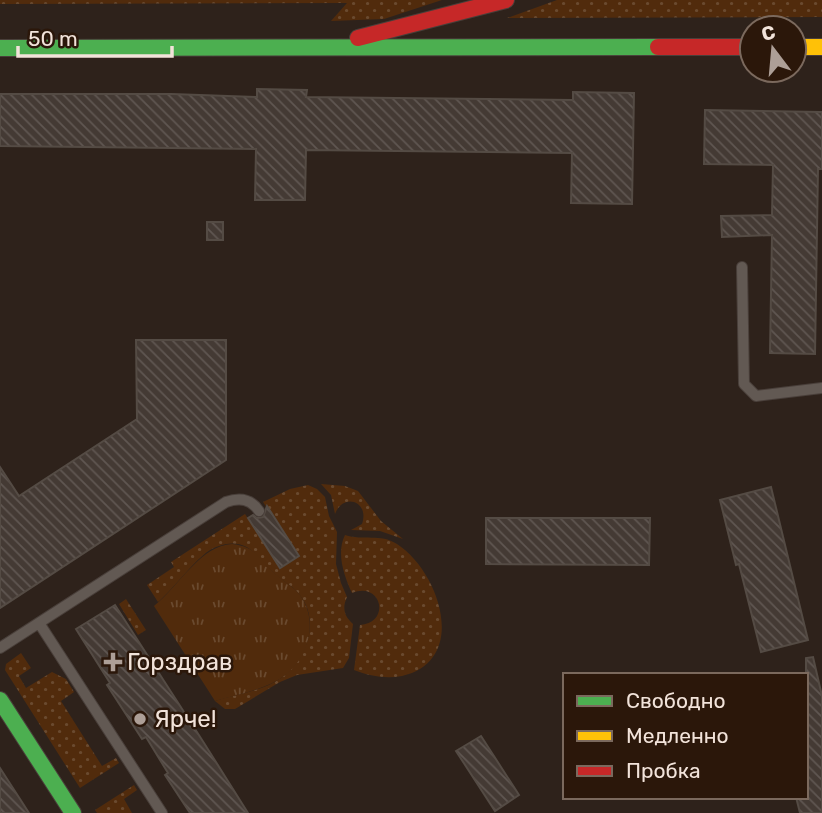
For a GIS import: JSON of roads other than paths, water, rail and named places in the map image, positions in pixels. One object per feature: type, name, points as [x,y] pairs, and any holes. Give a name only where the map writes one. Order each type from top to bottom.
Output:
[{"type":"street","points":[[315,49],[506,0]]},
{"type":"street","points":[[0,48],[738,47]]},
{"type":"street","points":[[0,700],[73,813]]},
{"type":"lane","points":[[742,267],[744,384],[756,396],[821,390]]},
{"type":"lane","points":[[0,648],[226,502],[244,499],[254,503],[259,511]]},
{"type":"lane","points":[[39,623],[163,813]]},
{"type":"place","name":"Горздрав","points":[[113,662]]},
{"type":"place","name":"Ярче!","points":[[140,719]]}]
